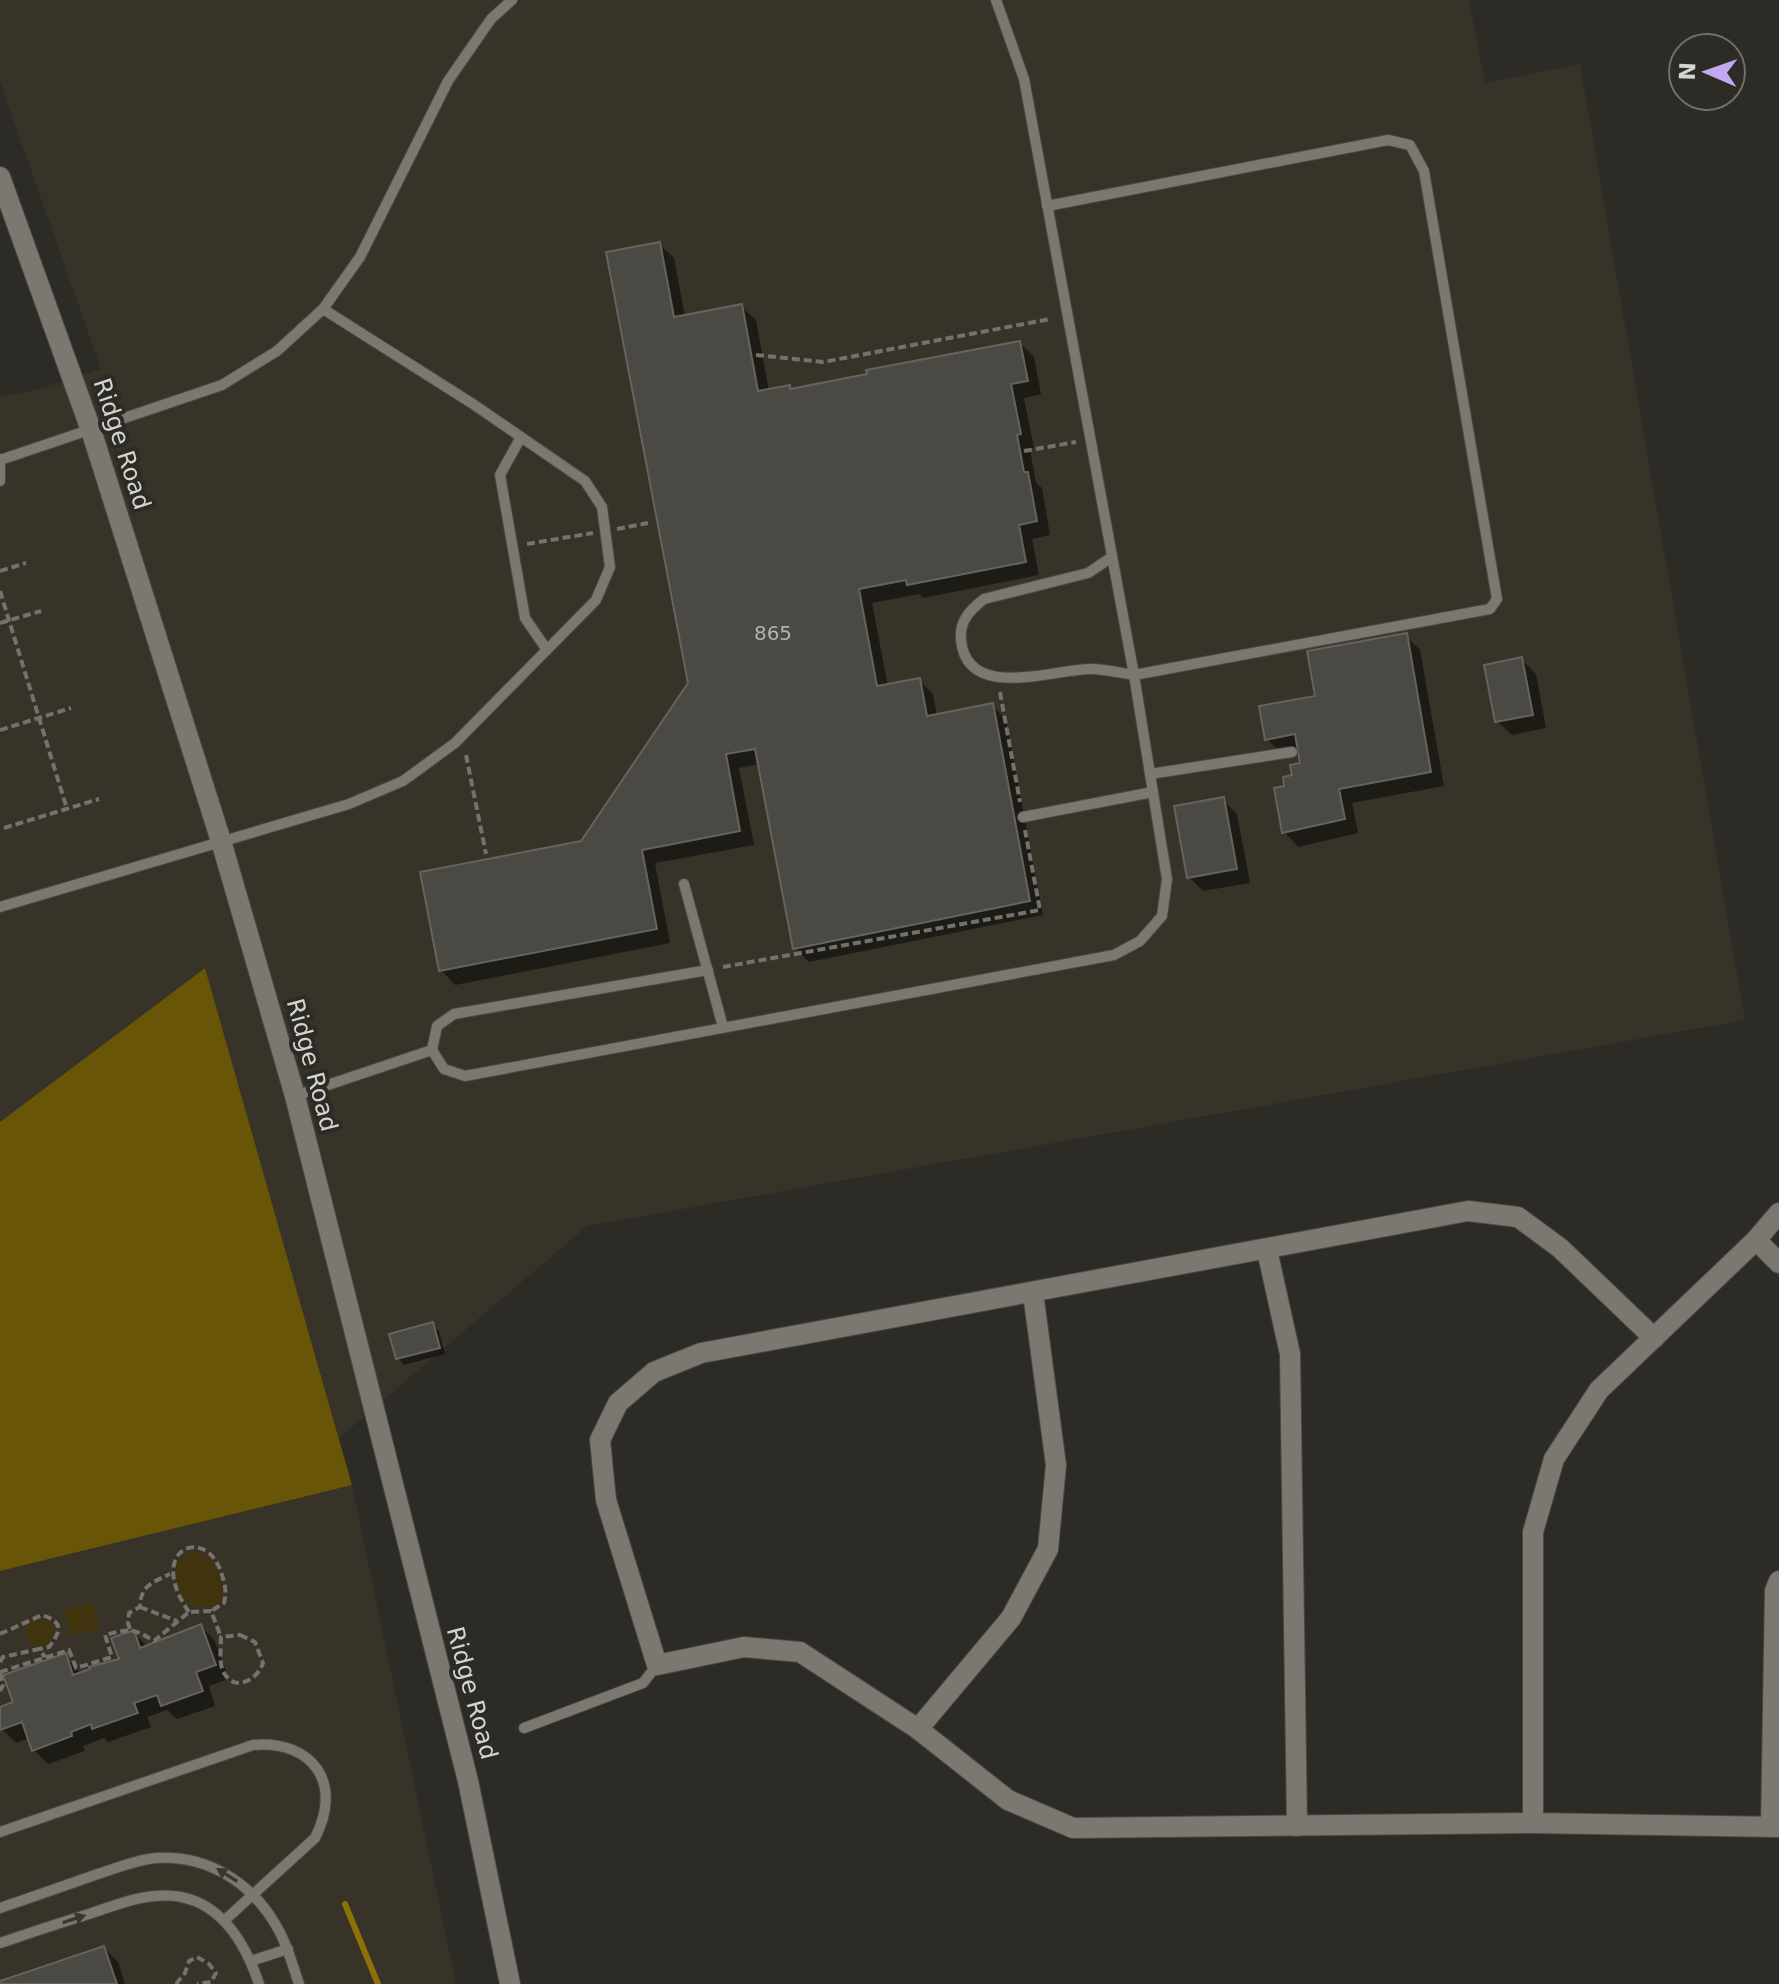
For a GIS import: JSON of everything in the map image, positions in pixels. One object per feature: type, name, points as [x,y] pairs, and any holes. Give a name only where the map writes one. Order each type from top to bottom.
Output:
[{"type":"street","name":"Ridge Road","points":[[0,177],[91,430],[221,841],[295,1096],[468,1781],[510,1984]]},
{"type":"street","points":[[1654,1338],[1560,1248],[1518,1217],[1468,1211],[701,1353],[654,1372],[618,1403],[600,1440],[606,1500],[657,1665],[744,1647],[800,1652],[918,1729],[1008,1800],[1073,1828],[1533,1823],[1775,1827],[1775,1591],[1779,1581]]},
{"type":"street","points":[[1533,1823],[1533,1532],[1554,1459],[1599,1390],[1756,1240],[1779,1213]]},
{"type":"street","points":[[1756,1240],[1779,1263]]},
{"type":"street","points":[[1267,1250],[1290,1354],[1297,1826]]},
{"type":"street","points":[[918,1729],[1011,1618],[1048,1549],[1056,1465],[1033,1293]]},
{"type":"lane","points":[[0,481],[1,459],[222,385],[277,351],[323,309],[360,257],[448,81],[491,19],[512,0]]},
{"type":"lane","points":[[708,970],[454,1014],[437,1026],[432,1050],[444,1069],[465,1076],[1114,955],[1140,941],[1162,916],[1167,879],[1134,675],[1024,79],[996,0]]},
{"type":"lane","points":[[1047,206],[1388,140],[1410,145],[1424,171],[1497,599],[1490,609],[1134,675],[1091,669],[997,678],[978,670],[968,660],[962,648],[960,632],[972,608],[992,597],[1088,573],[1112,557]]},
{"type":"lane","points":[[0,907],[349,804],[403,781],[455,743],[596,600],[610,567],[602,507],[585,481],[323,309]]},
{"type":"lane","points":[[521,437],[500,475],[525,618],[547,650]]},
{"type":"lane","points":[[1150,774],[1292,752]]},
{"type":"lane","points":[[1023,817],[1153,792]]},
{"type":"lane","points":[[684,884],[723,1027]]},
{"type":"lane","points":[[295,1096],[432,1050]]},
{"type":"lane","points":[[524,1728],[643,1683],[657,1665]]},
{"type":"lane","points":[[0,1832],[253,1745],[273,1743],[295,1749],[313,1762],[324,1779],[327,1802],[323,1821],[315,1838],[225,1920]]},
{"type":"lane","points":[[0,1908],[155,1858],[184,1859],[212,1866],[254,1895],[274,1921],[288,1949],[299,1984]]},
{"type":"lane","points":[[0,1943],[132,1900],[157,1896],[181,1898],[205,1906],[237,1933],[259,1984]]},
{"type":"lane","points":[[251,1961],[288,1949]]},
{"type":"path","points":[[756,355],[823,362],[1050,319]]},
{"type":"path","points":[[1024,451],[1090,440]]},
{"type":"path","points":[[512,547],[648,523]]},
{"type":"path","points":[[0,571],[26,563]]},
{"type":"path","points":[[0,591],[67,809]]},
{"type":"path","points":[[0,623],[41,611]]},
{"type":"path","points":[[708,970],[1040,910],[997,678]]},
{"type":"path","points":[[0,730],[71,708]]},
{"type":"path","points":[[455,743],[465,753],[486,854]]},
{"type":"path","points":[[4,828],[99,799]]},
{"type":"path","points":[[1,1686],[0,1672],[69,1650],[76,1668],[112,1657],[105,1635],[130,1629],[154,1641],[189,1612],[211,1611],[224,1603],[227,1590],[216,1559],[206,1551],[193,1547],[183,1549],[175,1557],[170,1574],[189,1612]]},
{"type":"path","points":[[140,1607],[140,1595],[146,1585],[170,1574]]},
{"type":"path","points":[[130,1629],[129,1613],[140,1607],[177,1621]]},
{"type":"path","points":[[211,1611],[221,1637],[222,1670],[230,1680],[250,1681],[259,1675],[263,1663],[255,1642],[240,1635],[221,1637]]},
{"type":"path","points":[[0,1634],[42,1615],[53,1619],[59,1633],[49,1647],[1,1658]]},
{"type":"path","points":[[39,1649],[45,1657]]},
{"type":"path","points":[[176,1984],[185,1973],[189,1961],[197,1957],[216,1973],[211,1982],[197,1984]]},
{"type":"shaded area","points":[[0,0],[1469,0],[1485,83],[1580,64],[1745,1020],[587,1226],[339,1438],[205,968],[0,1122],[0,397],[35,390],[101,369],[0,82]]},
{"type":"shaded area","points":[[205,968],[352,1485],[0,1571],[0,1122]]},
{"type":"shaded area","points":[[352,1485],[456,1984],[0,1984],[0,1571]]},
{"type":"shaded area","points":[[197,1551],[212,1559],[223,1590],[220,1602],[209,1607],[184,1600],[174,1575],[180,1558]]},
{"type":"shaded area","points":[[92,1601],[100,1628],[71,1636],[63,1610]]},
{"type":"shaded area","points":[[40,1618],[50,1622],[54,1632],[50,1642],[40,1646],[30,1642],[26,1632],[30,1622]]},
{"type":"building","points":[[660,242],[674,317],[742,304],[758,391],[790,385],[790,389],[867,374],[866,370],[1020,341],[1028,381],[1011,384],[1021,434],[1017,435],[1024,472],[1028,472],[1037,521],[1019,525],[1026,562],[907,585],[906,580],[859,589],[877,686],[920,678],[927,716],[993,703],[1030,901],[793,949],[755,749],[726,754],[740,831],[642,850],[657,929],[439,971],[420,872],[581,841],[688,683],[606,252]]},
{"type":"building","points":[[1407,633],[1431,772],[1339,789],[1345,819],[1282,833],[1274,788],[1284,786],[1283,777],[1292,775],[1290,765],[1300,763],[1295,734],[1265,740],[1259,706],[1315,696],[1307,651]]},
{"type":"building","points":[[1522,657],[1533,715],[1495,722],[1484,665]]},
{"type":"building","points":[[1224,797],[1237,869],[1187,878],[1174,806]]},
{"type":"building","points":[[433,1322],[440,1348],[396,1359],[389,1334]]},
{"type":"building","points":[[201,1624],[216,1665],[196,1672],[203,1691],[161,1706],[157,1695],[134,1703],[138,1713],[92,1729],[91,1724],[71,1732],[72,1736],[32,1751],[22,1722],[0,1730],[0,1707],[13,1702],[3,1675],[66,1653],[73,1675],[119,1659],[111,1638],[134,1630],[140,1648]]},
{"type":"building","points":[[104,1946],[117,1984],[0,1984],[0,1981]]},
{"type":"waterway","points":[[345,1904],[378,1984]]}]
